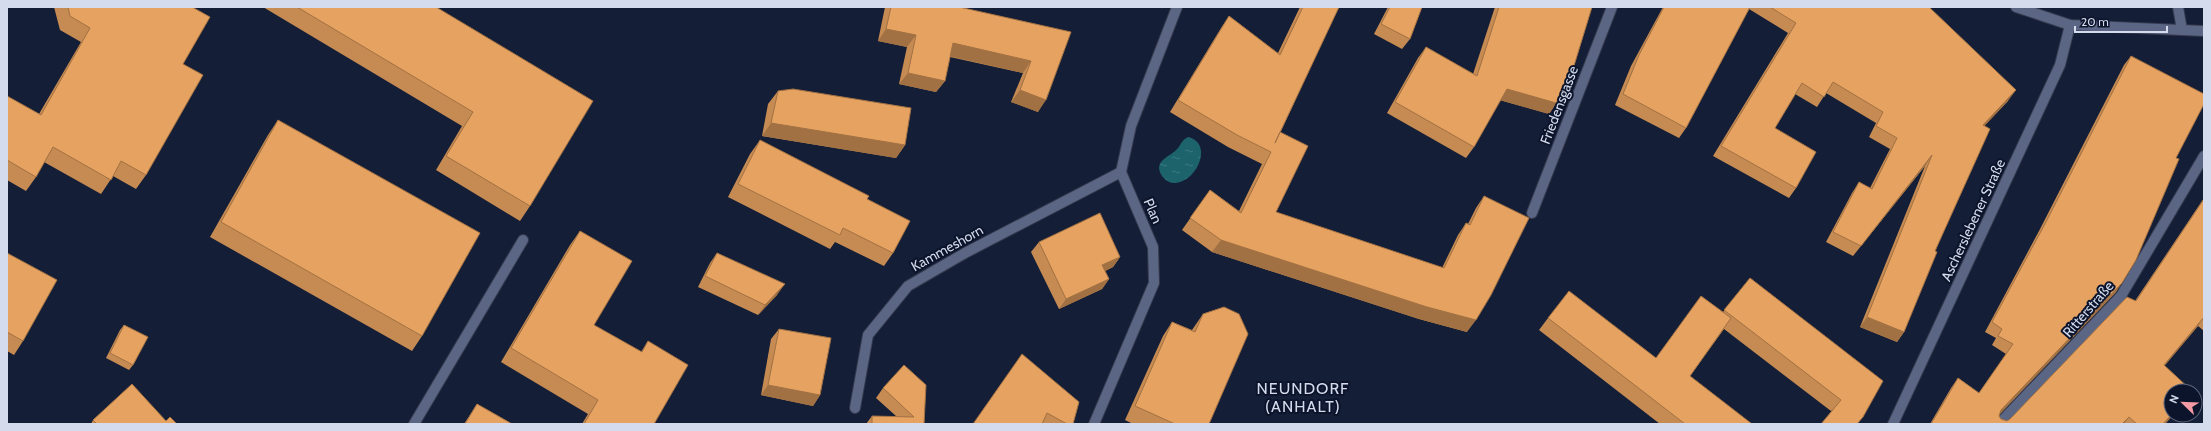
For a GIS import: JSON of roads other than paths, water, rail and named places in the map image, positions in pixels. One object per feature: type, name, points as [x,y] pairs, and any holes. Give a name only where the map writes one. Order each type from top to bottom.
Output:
[{"type":"street","points":[[1121,172],[1131,126],[1177,7]]},
{"type":"street","name":"Friedensgasse","points":[[1532,213],[1612,7]]},
{"type":"street","points":[[2016,7],[2070,25],[2204,31]]},
{"type":"street","points":[[2178,7],[2182,30]]},
{"type":"street","name":"Ascherslebener Straße","points":[[1893,424],[2060,66],[2070,25]]},
{"type":"street","name":"Ritterstraße","points":[[1999,424],[2121,296],[2204,156]]},
{"type":"street","name":"Kammeshorn","points":[[855,408],[868,335],[908,286],[965,253],[1121,172]]},
{"type":"street","name":"Plan","points":[[1094,424],[1154,283],[1153,247],[1121,172]]},
{"type":"street","points":[[414,424],[523,240]]},
{"type":"water","points":[[1188,137],[1196,141],[1200,147],[1201,154],[1199,162],[1190,177],[1174,183],[1169,182],[1162,176],[1159,166],[1164,159],[1178,148],[1183,140]]},
{"type":"district","name":"NEUNDORF (ANHALT)","points":[[1303,397]]}]
